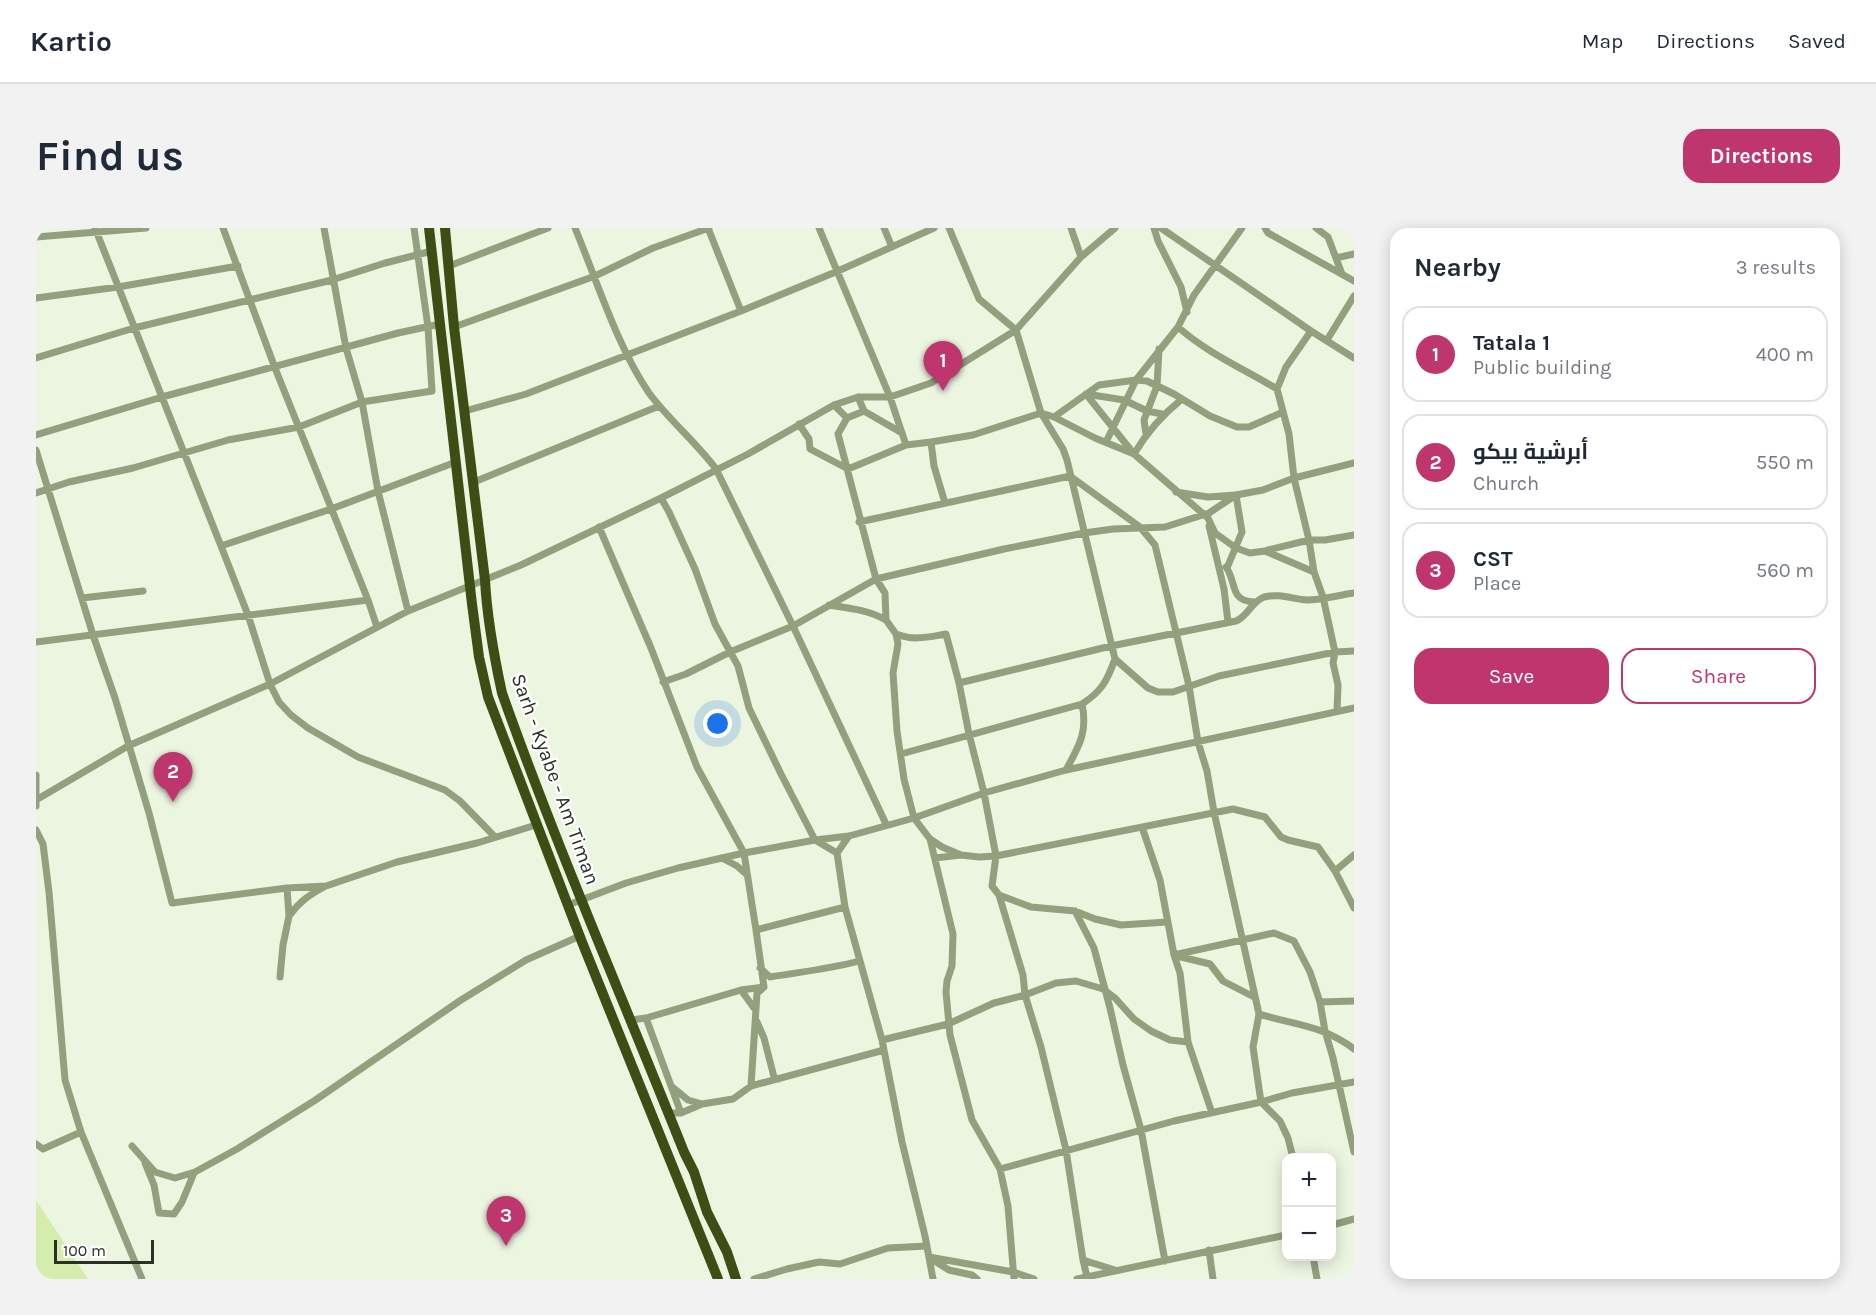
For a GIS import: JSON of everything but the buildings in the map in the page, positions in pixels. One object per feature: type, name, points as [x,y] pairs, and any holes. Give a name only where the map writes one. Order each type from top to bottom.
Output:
[{"type":"highway","name":"Sarh - Kyabe - Am Timan","points":[[429,228],[479,657],[488,697],[536,825],[718,1279]]},
{"type":"highway","name":"Sarh - Kyabe - Am Timan","points":[[445,228],[454,327],[474,482],[486,602],[502,693],[581,899],[694,1172],[707,1212],[727,1252],[736,1279]]},
{"type":"street","points":[[36,237],[96,230],[146,228]]},
{"type":"street","points":[[223,228],[275,368],[377,627]]},
{"type":"street","points":[[324,228],[346,348],[362,402],[378,491],[408,611]]},
{"type":"street","points":[[36,493],[69,482],[133,468],[228,440],[299,427],[362,402],[432,391],[428,327],[414,228]]},
{"type":"street","points":[[449,266],[549,228]]},
{"type":"street","points":[[576,228],[627,355],[659,406],[704,452],[716,470],[793,626],[886,824]]},
{"type":"street","points":[[454,327],[595,276],[653,248],[708,228],[741,312]]},
{"type":"street","points":[[819,228],[891,397],[906,445]]},
{"type":"street","points":[[884,228],[892,247]]},
{"type":"street","points":[[465,411],[526,394],[741,312],[934,228]]},
{"type":"street","points":[[949,228],[980,300],[1016,330],[1041,413],[1063,449],[1115,659],[1148,688],[1158,692],[1173,692],[1219,676],[1335,652],[1354,651]]},
{"type":"street","points":[[1071,228],[1082,257]]},
{"type":"street","points":[[36,802],[128,746],[270,684],[408,611],[520,565],[661,498],[834,405],[858,397],[891,397],[931,383],[1016,330],[1082,257],[1115,228]]},
{"type":"street","points":[[1154,228],[1181,287],[1186,312]]},
{"type":"street","points":[[1161,228],[1354,358]]},
{"type":"street","points":[[1106,442],[1124,400],[1136,380],[1178,327],[1194,295],[1242,228]]},
{"type":"street","points":[[1316,228],[1328,237],[1342,274]]},
{"type":"street","points":[[96,230],[248,615],[270,684],[279,702],[291,716],[308,728],[358,757],[446,790],[495,837]]},
{"type":"street","points":[[1268,230],[1354,281]]},
{"type":"street","points":[[36,358],[134,328],[332,280],[432,251]]},
{"type":"street","points":[[1336,258],[1354,254]]},
{"type":"street","points":[[36,298],[118,287],[238,266]]},
{"type":"street","points":[[1327,340],[1354,297]]},
{"type":"street","points":[[36,435],[162,397],[398,333],[440,324]]},
{"type":"street","points":[[1178,327],[1229,363],[1277,389]]},
{"type":"street","points":[[1311,331],[1286,366],[1277,389],[1289,434],[1294,478],[1314,572],[1323,597],[1335,652],[1333,663],[1338,685],[1337,711]]},
{"type":"street","points":[[1146,434],[1144,420],[1157,386],[1160,349]]},
{"type":"street","points":[[430,360],[443,359]]},
{"type":"street","points":[[1054,417],[1099,385],[1136,380],[1148,381],[1210,416],[1237,427],[1249,427],[1283,412]]},
{"type":"street","points":[[1086,394],[1124,400],[1147,411],[1162,414]]},
{"type":"street","points":[[1086,394],[1134,454],[1205,516],[1215,533],[1236,548],[1250,553],[1279,549],[1294,542],[1354,535]]},
{"type":"street","points":[[858,397],[864,411],[902,433]]},
{"type":"street","points":[[1134,454],[1162,414],[1182,399]]},
{"type":"street","points":[[834,405],[847,418]]},
{"type":"street","points":[[474,482],[659,406]]},
{"type":"street","points":[[864,411],[847,418],[838,434],[876,579],[885,593],[886,620]]},
{"type":"street","points":[[848,469],[906,445],[973,435],[1041,413],[1134,454]]},
{"type":"street","points":[[799,424],[809,439],[810,449],[848,469]]},
{"type":"street","points":[[931,442],[934,466],[945,503]]},
{"type":"street","points":[[36,450],[93,635],[115,698],[149,813],[172,903],[286,888],[326,886]]},
{"type":"street","points":[[221,546],[331,509],[456,462]]},
{"type":"street","points":[[1176,492],[1208,497],[1236,495],[1263,490],[1294,478],[1354,463]]},
{"type":"street","points":[[860,522],[1070,476],[1140,527],[1155,545],[1189,686],[1198,742],[1207,771],[1259,1014],[1253,1047],[1261,1102],[1280,1120],[1291,1153]]},
{"type":"street","points":[[663,682],[793,626],[876,579],[1084,533],[1160,527],[1205,516],[1236,495]]},
{"type":"street","points":[[1224,589],[1242,532],[1236,495]]},
{"type":"street","points":[[661,498],[695,569],[715,624],[742,676],[749,708],[815,840],[837,853]]},
{"type":"street","points":[[1205,516],[1224,589],[1228,622]]},
{"type":"street","points":[[599,527],[683,726],[697,767],[744,853],[764,987]]},
{"type":"street","points":[[1155,545],[1160,527]]},
{"type":"street","points":[[1265,551],[1314,572]]},
{"type":"street","points":[[1216,561],[1229,571],[1236,595]]},
{"type":"street","points":[[1224,589],[1244,602],[1254,602],[1275,595],[1309,600],[1354,593]]},
{"type":"street","points":[[82,598],[143,591]]},
{"type":"street","points":[[36,642],[368,600]]},
{"type":"street","points":[[959,683],[1111,646],[1240,619],[1254,602]]},
{"type":"street","points":[[829,605],[876,614],[886,620],[896,634],[898,644],[893,673],[897,731],[904,779],[914,818],[930,839],[961,855]]},
{"type":"street","points":[[896,634],[906,638],[920,639],[946,634],[984,793],[996,856],[992,886],[999,895],[1023,975],[1024,995],[1041,1047],[1066,1150],[1083,1260],[1088,1278]]},
{"type":"street","points":[[898,644],[906,638]]},
{"type":"street","points":[[901,754],[1082,704],[1096,694],[1108,678],[1115,659]]},
{"type":"street","points":[[1066,770],[1084,733],[1086,721],[1082,704]]},
{"type":"street","points":[[568,905],[626,883],[722,858],[815,840],[849,837],[886,824],[914,818],[984,793],[1066,770],[1354,708]]},
{"type":"street","points":[[36,775],[36,802]]},
{"type":"street","points":[[935,858],[961,855],[996,856],[1233,808],[1265,817],[1281,837],[1318,847],[1335,871],[1354,908]]},
{"type":"street","points":[[280,977],[283,945],[290,916],[307,896],[326,886],[397,862],[536,825]]},
{"type":"street","points":[[1142,827],[1160,880],[1174,955],[1180,973],[1188,1042],[1212,1113]]},
{"type":"street","points":[[36,830],[43,844],[48,883],[65,1080],[81,1132],[142,1279]]},
{"type":"street","points":[[849,837],[837,853],[845,907],[882,1040],[933,1279]]},
{"type":"street","points":[[930,839],[953,933],[952,966],[946,992],[948,1024],[972,1120],[1000,1169],[1008,1206],[1013,1276]]},
{"type":"street","points":[[1335,871],[1354,855]]},
{"type":"street","points":[[722,858],[742,869],[748,876]]},
{"type":"street","points":[[286,888],[290,916]]},
{"type":"street","points":[[999,895],[1031,907],[1075,911],[1095,919],[1121,925],[1167,922]]},
{"type":"street","points":[[756,930],[845,907]]},
{"type":"street","points":[[1075,911],[1094,948],[1141,1130],[1165,1261]]},
{"type":"street","points":[[1174,955],[1274,933],[1294,941],[1310,972],[1320,1002],[1354,1152]]},
{"type":"street","points":[[132,1146],[155,1172],[175,1178],[194,1173],[314,1101],[480,988],[526,960],[580,936]]},
{"type":"street","points":[[1174,955],[1210,964],[1223,981],[1254,997]]},
{"type":"street","points":[[760,968],[770,977],[831,969],[859,961]]},
{"type":"street","points":[[882,1040],[948,1024],[994,1003],[1056,984],[1076,981],[1103,989],[1115,998],[1134,1019],[1151,1031],[1170,1040],[1188,1042]]},
{"type":"street","points":[[631,1020],[646,1018],[741,990],[764,987]]},
{"type":"street","points":[[751,1086],[756,1020],[754,1008],[757,993],[764,987]]},
{"type":"street","points":[[741,990],[754,1008]]},
{"type":"street","points":[[1320,1002],[1354,1001]]},
{"type":"street","points":[[1259,1014],[1325,1031],[1354,1049]]},
{"type":"street","points":[[646,1018],[681,1113]]},
{"type":"street","points":[[756,1020],[764,1038],[774,1077],[779,1079]]},
{"type":"street","points":[[668,1113],[681,1113],[702,1104],[733,1099],[751,1086],[884,1050]]},
{"type":"street","points":[[1000,1169],[1141,1130],[1292,1093],[1354,1082]]},
{"type":"street","points":[[671,1086],[688,1100],[702,1104]]},
{"type":"street","points":[[36,1144],[43,1149],[81,1132]]},
{"type":"street","points":[[143,1158],[154,1185],[159,1213],[174,1214],[182,1202],[194,1173]]},
{"type":"street","points":[[1336,1224],[1354,1219]]},
{"type":"street","points":[[1077,1279],[1282,1236]]},
{"type":"street","points":[[754,1279],[819,1262],[840,1264],[888,1248],[927,1246]]},
{"type":"street","points":[[1209,1250],[1214,1279]]},
{"type":"street","points":[[929,1257],[1034,1279]]},
{"type":"street","points":[[929,1257],[949,1270],[972,1275],[977,1279]]},
{"type":"street","points":[[1083,1260],[1118,1271]]},
{"type":"street","points":[[1314,1261],[1317,1279]]},
{"type":"green space","points":[[36,1200],[88,1279],[36,1279]]},
{"type":"place","name":"Tatala 1","points":[[943,391]]},
{"type":"place","name":"أبرشية بيكو","points":[[173,802]]},
{"type":"place","name":"CST","points":[[506,1246]]}]
